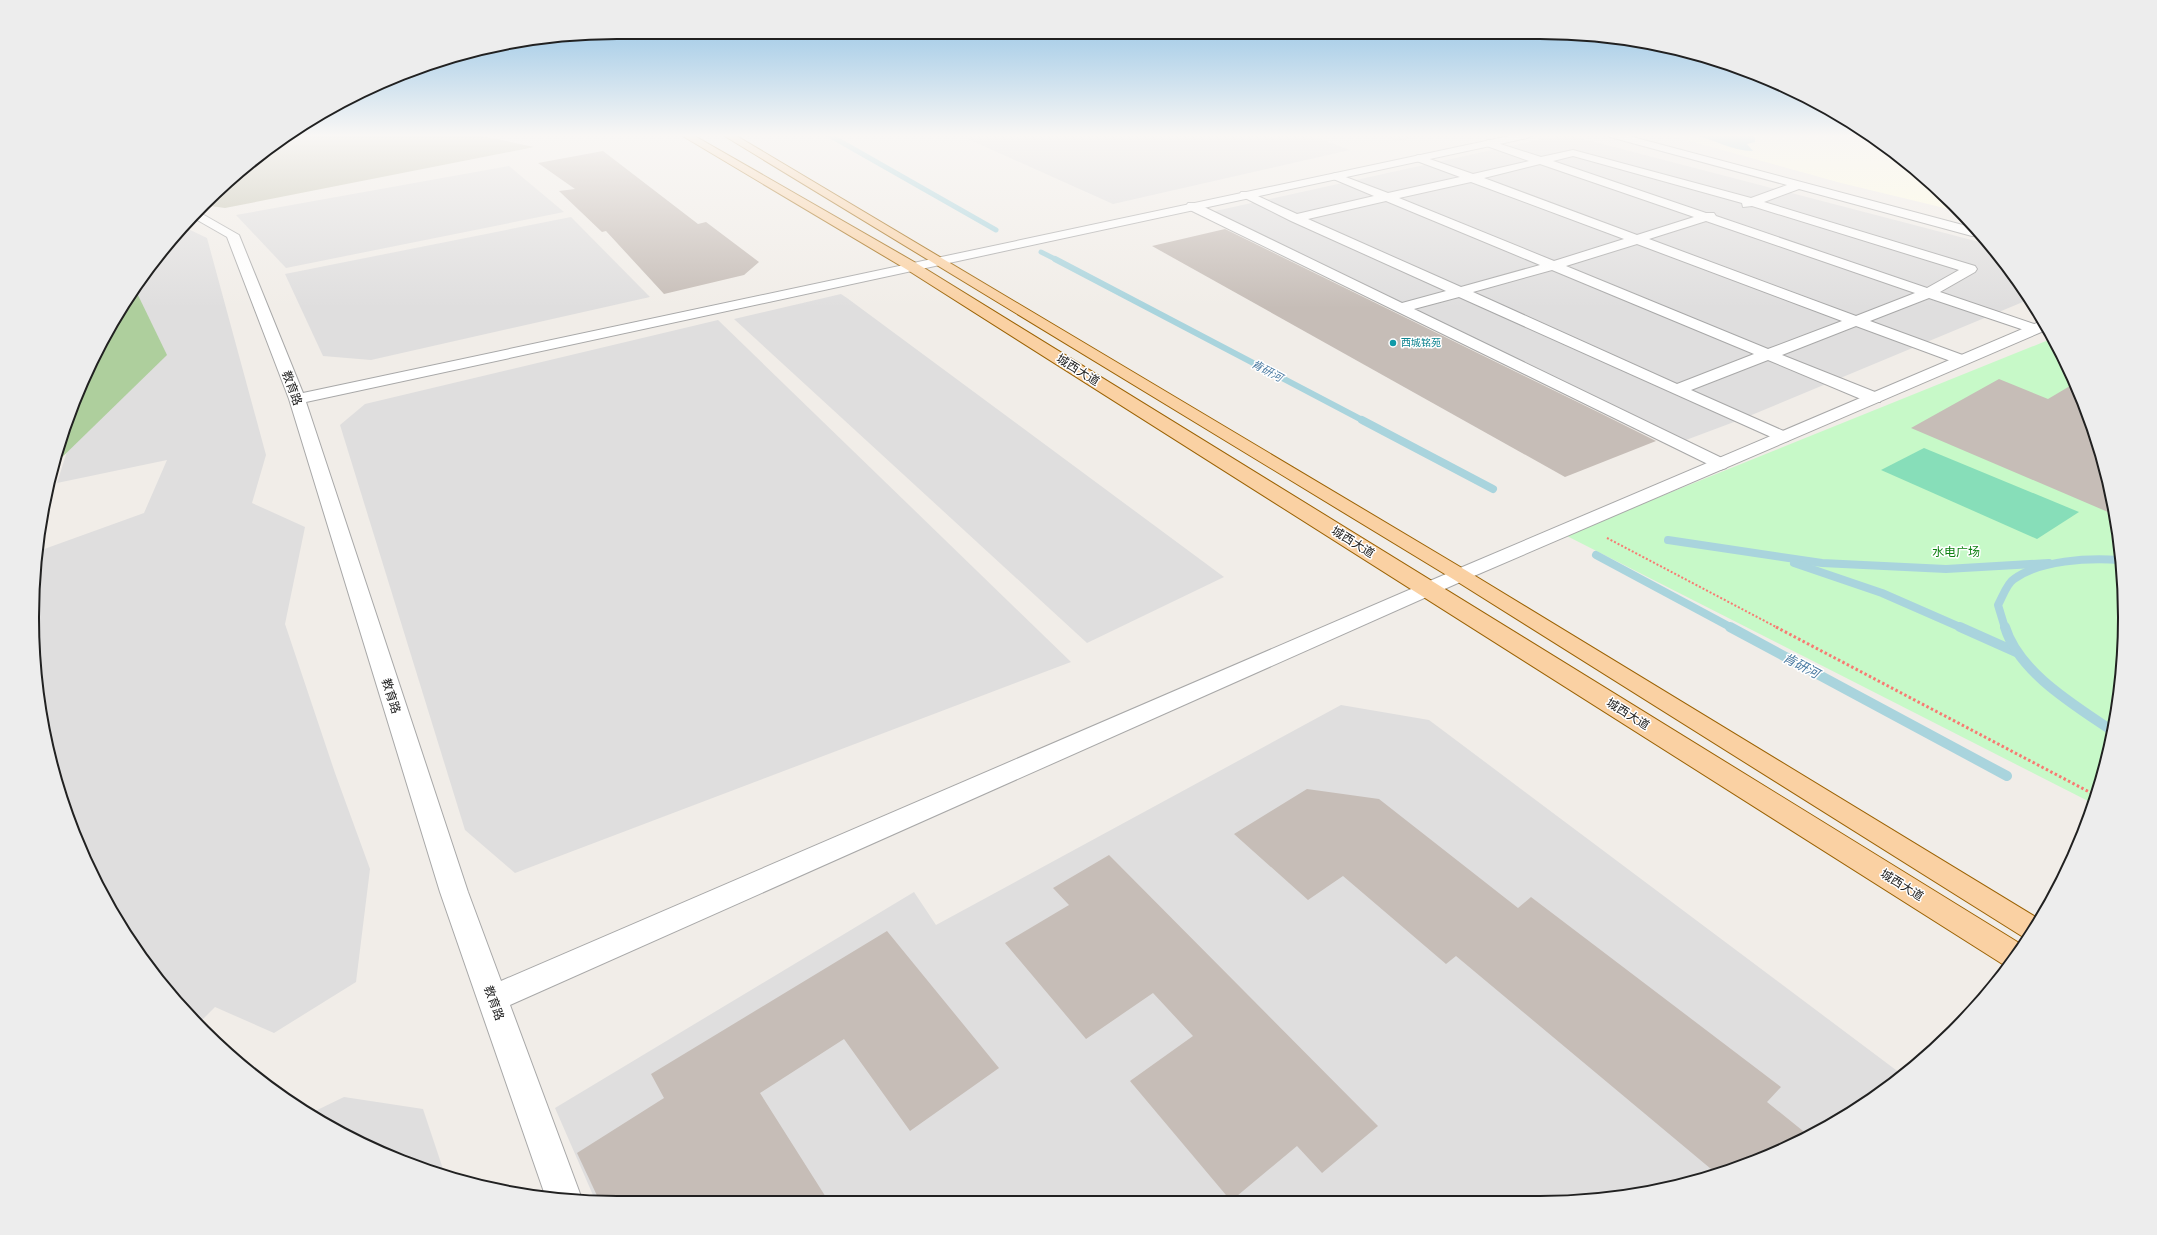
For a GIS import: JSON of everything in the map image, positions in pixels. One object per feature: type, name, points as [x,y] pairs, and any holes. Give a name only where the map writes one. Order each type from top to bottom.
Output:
[{"type":"main road","name":"城西大道","points":[[785,193],[911,266],[2011,953]]},
{"type":"main road","name":"城西大道","points":[[824,193],[1460,575],[2028,927]]},
{"type":"street","points":[[297,400],[911,266],[1256,193]]},
{"type":"street","points":[[1374,193],[1874,398]]},
{"type":"street","points":[[1295,218],[1410,193]]},
{"type":"street","points":[[1512,193],[1962,360]]},
{"type":"street","points":[[1634,193],[1928,293],[2039,327]]},
{"type":"street","points":[[1676,390],[1766,353],[1928,293],[1970,269],[1717,193]]},
{"type":"street","points":[[1401,308],[1553,266],[1777,193]]},
{"type":"street","points":[[1827,193],[1969,231]]},
{"type":"street","points":[[1245,195],[1782,437]]},
{"type":"street","points":[[1192,206],[1720,464]]},
{"type":"street","name":"教育路","points":[[200,217],[233,235],[297,400],[454,892],[562,1193]]},
{"type":"street","points":[[492,999],[1460,575],[2040,327]]},
{"type":"path","points":[[1581,523],[1722,600],[2090,792]]},
{"type":"shaded area","points":[[225,193],[303,193],[225,208],[210,206]]},
{"type":"shaded area","points":[[361,193],[541,193],[564,212],[286,268],[236,215]]},
{"type":"shaded area","points":[[1088,193],[1163,193],[1113,204]]},
{"type":"shaded area","points":[[1298,193],[1790,193],[1979,242],[1998,265],[2024,301],[1742,419],[1678,443],[1206,213]]},
{"type":"shaded area","points":[[1881,193],[1932,193],[1950,209]]},
{"type":"shaded area","points":[[571,217],[650,297],[371,360],[323,356],[285,274]]},
{"type":"shaded area","points":[[189,229],[207,238],[266,455],[252,503],[305,527],[285,624],[335,773],[370,869],[356,982],[274,1033],[215,1007],[202,1020],[183,999],[136,939],[117,907],[83,839],[70,803],[50,730],[44,693],[40,655],[39,618],[40,580],[43,549],[144,513],[167,460],[57,483],[77,420],[102,355],[136,296],[159,265]]},
{"type":"shaded area","points":[[841,294],[1224,577],[1087,643],[734,319]]},
{"type":"shaded area","points":[[718,320],[1071,662],[515,873],[465,830],[340,425],[365,404]]},
{"type":"shaded area","points":[[1341,705],[1429,720],[1898,1071],[1861,1099],[1829,1118],[1761,1152],[1689,1176],[1652,1185],[1577,1195],[593,1195],[555,1108],[914,892],[936,925]]},
{"type":"shaded area","points":[[344,1097],[423,1109],[443,1168],[396,1152],[362,1136],[316,1111]]},
{"type":"green space","points":[[137,294],[167,355],[62,457],[83,396],[117,328]]},
{"type":"green space","name":"水电广场","points":[[2047,341],[2074,396],[2098,468],[2107,505],[2117,580],[2117,655],[2113,693],[2107,730],[2088,801],[1565,535]]},
{"type":"green space","points":[[1924,448],[2079,512],[2037,539],[1881,470]]},
{"type":"building","points":[[561,193],[657,193],[698,224],[706,222],[759,262],[744,275],[664,294],[606,231],[602,232]]},
{"type":"building","name":"西城铭苑","points":[[1225,229],[1656,441],[1565,477],[1152,246]]},
{"type":"building","points":[[1999,379],[2048,399],[2069,386],[2087,432],[2098,468],[2108,512],[1911,428]]},
{"type":"building","points":[[1307,789],[1379,799],[1518,908],[1531,897],[1781,1087],[1767,1102],[1804,1131],[1761,1152],[1711,1169],[1456,956],[1446,964],[1343,876],[1308,900],[1234,834]]},
{"type":"building","points":[[1109,855],[1378,1126],[1322,1173],[1297,1146],[1237,1196],[1227,1196],[1130,1081],[1193,1036],[1153,993],[1086,1039],[1005,943],[1069,905],[1053,888]]},
{"type":"building","points":[[887,931],[999,1068],[910,1131],[844,1039],[760,1093],[825,1196],[597,1195],[577,1153],[664,1098],[651,1074]]},
{"type":"waterway","name":"肯研河","points":[[930,193],[996,230]]},
{"type":"waterway","name":"肯研河","points":[[1041,252],[1055,259]]},
{"type":"waterway","name":"肯研河","points":[[1055,259],[1364,421]]},
{"type":"waterway","name":"肯研河","points":[[1362,420],[1493,489]]},
{"type":"waterway","points":[[1668,540],[1822,563],[1946,569],[2049,563]]},
{"type":"waterway","name":"肯研河","points":[[1596,555],[1732,628]]},
{"type":"waterway","points":[[2005,628],[1998,605],[2007,587],[2014,579],[2025,573],[2050,564],[2093,559],[2115,560]]},
{"type":"waterway","points":[[1794,563],[1882,593],[1962,628]]},
{"type":"waterway","name":"肯研河","points":[[1730,627],[2007,776]]},
{"type":"waterway","points":[[1960,627],[2016,652]]},
{"type":"waterway","points":[[2005,627],[2012,644],[2036,674],[2050,687],[2107,728]]},
{"type":"place","name":"西城铭苑","points":[[1393,343]]}]
